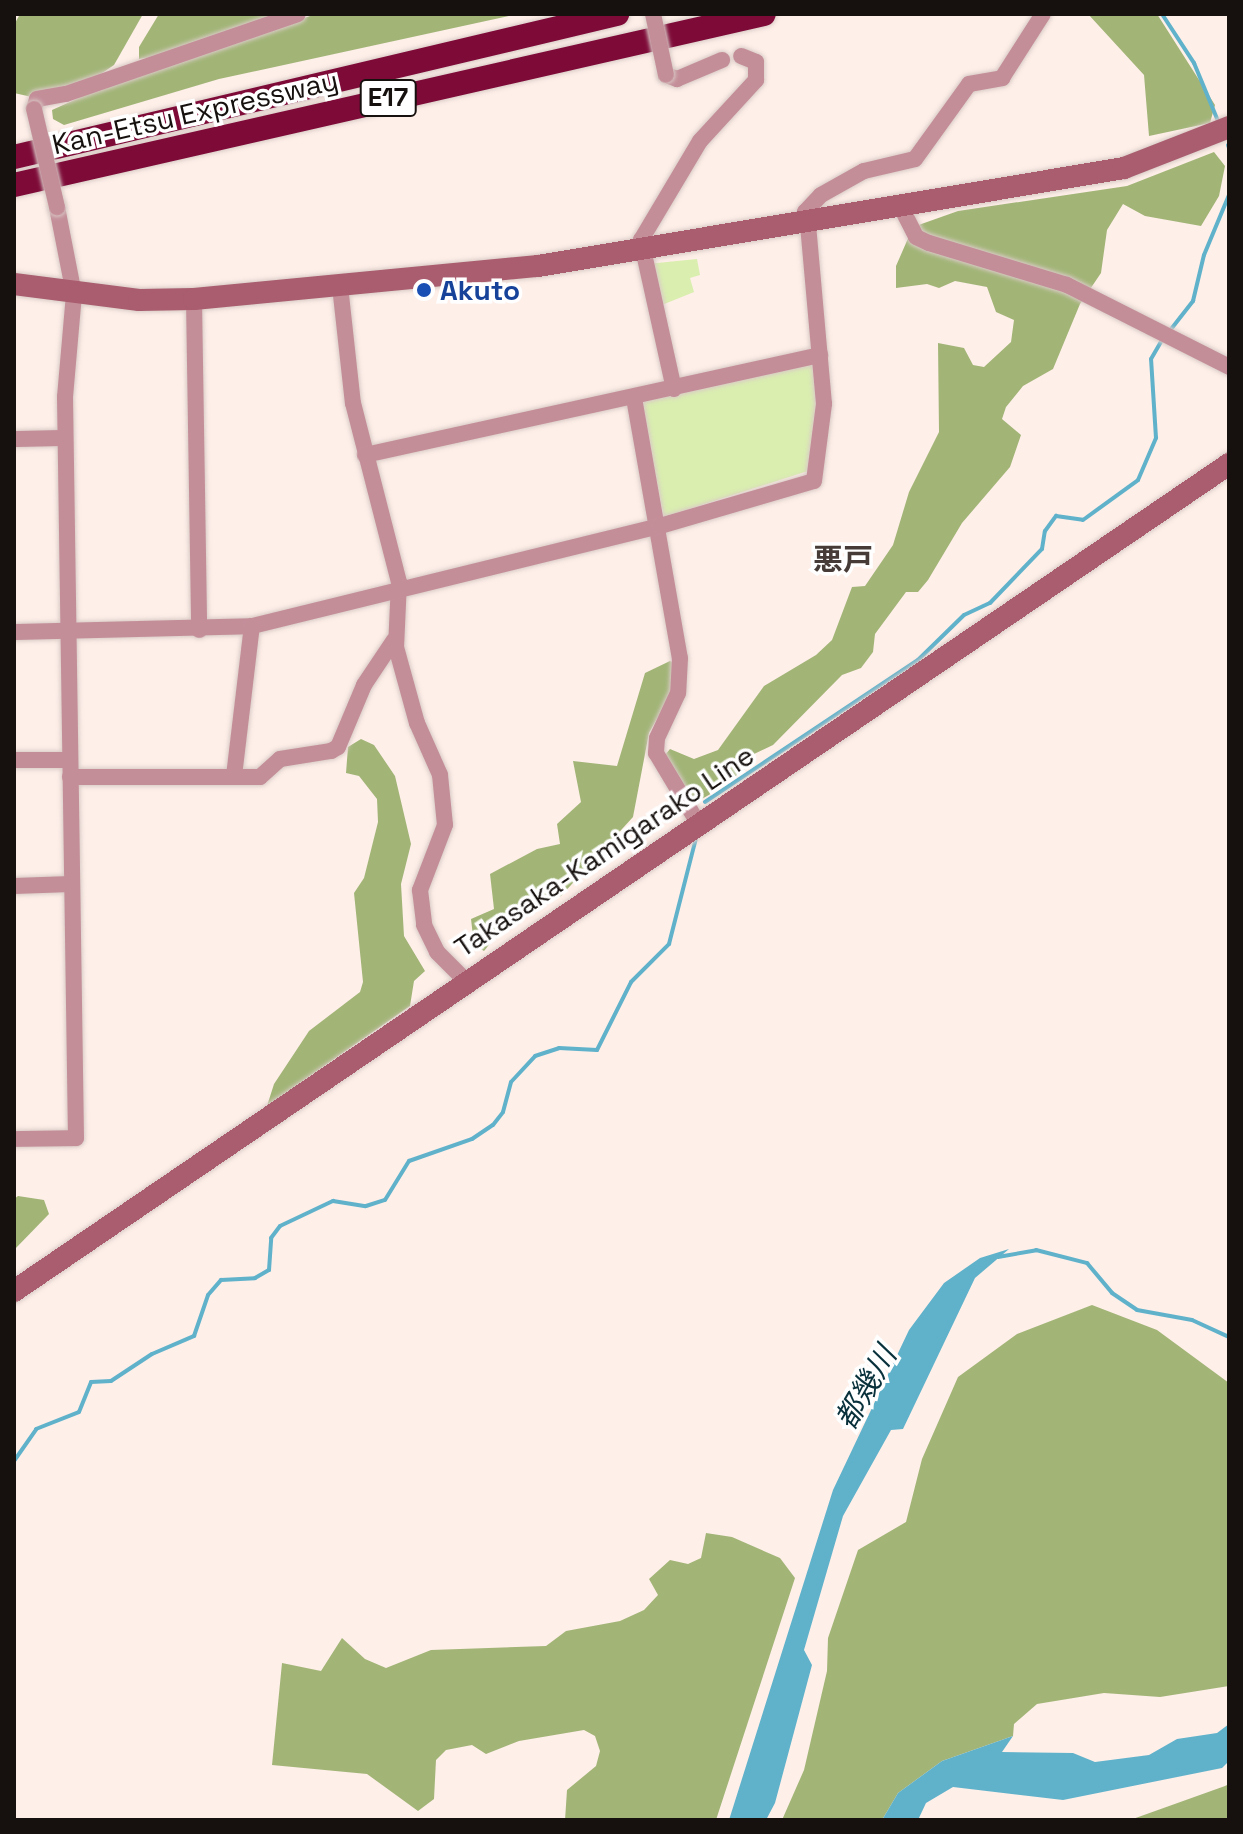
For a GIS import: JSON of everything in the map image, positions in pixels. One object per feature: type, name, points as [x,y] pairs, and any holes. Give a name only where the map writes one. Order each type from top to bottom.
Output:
[{"type":"highway","name":"Kan-Etsu Expressway","points":[[14,157],[617,14]]},
{"type":"highway","name":"Kan-Etsu Expressway","points":[[14,185],[764,14]]},
{"type":"main road","points":[[14,284],[74,294],[194,299],[523,268],[902,209],[1124,168],[1229,127]]},
{"type":"main road","name":"Takasaka-Kamigarako Line","points":[[14,1291],[1229,464]]},
{"type":"street","points":[[14,1139],[76,1138],[65,438],[66,353],[74,294],[34,109],[37,99],[66,94],[298,14]]},
{"type":"street","points":[[653,14],[666,75],[677,79],[722,60]]},
{"type":"street","points":[[14,632],[199,630],[252,626],[660,526],[814,481],[824,404],[805,212],[821,195],[864,171],[915,159],[969,84],[1002,78],[1043,14]]},
{"type":"street","points":[[674,389],[640,250],[644,229],[700,141],[756,80],[756,62],[741,56]]},
{"type":"street","points":[[902,209],[916,237],[1053,280],[1229,367]]},
{"type":"street","points":[[340,286],[353,403],[400,590],[394,640],[417,723],[440,775],[444,805],[443,836],[420,890],[424,925],[437,952],[466,981]]},
{"type":"street","points":[[194,299],[199,630]]},
{"type":"street","points":[[365,455],[820,355]]},
{"type":"street","points":[[634,398],[660,526],[681,678],[656,753],[698,823]]},
{"type":"street","points":[[14,439],[65,438]]},
{"type":"street","points":[[234,776],[252,626]]},
{"type":"street","points":[[70,777],[260,777],[280,759],[338,747],[364,685],[394,640]]},
{"type":"street","points":[[14,760],[70,760]]},
{"type":"street","points":[[14,886],[71,884]]},
{"type":"green space","points":[[20,14],[143,14],[114,65],[95,78],[32,97],[14,93],[14,25]]},
{"type":"green space","points":[[159,14],[283,14],[168,55],[139,59],[139,47]]},
{"type":"green space","points":[[316,14],[518,14],[219,79],[64,125],[53,119],[52,110],[112,83]]},
{"type":"green space","points":[[1088,14],[1157,14],[1215,105],[1210,123],[1149,136],[1144,75]]},
{"type":"green space","points":[[1214,152],[1225,166],[1219,196],[1201,226],[1145,216],[1123,204],[1107,230],[1101,273],[1080,304],[1053,369],[1023,386],[1006,407],[1002,419],[1021,435],[1010,467],[962,523],[928,580],[918,592],[906,592],[875,634],[873,652],[861,668],[842,675],[773,745],[754,754],[752,764],[700,800],[690,797],[665,755],[670,749],[694,759],[718,750],[764,686],[816,655],[832,640],[852,587],[865,586],[893,545],[909,492],[939,432],[938,343],[964,348],[973,365],[984,367],[1011,342],[1014,320],[996,312],[987,287],[955,281],[939,288],[927,284],[896,288],[896,266],[913,227],[958,211],[1127,186]]},
{"type":"green space","points":[[697,259],[700,275],[690,278],[694,292],[657,307],[647,264]]},
{"type":"green space","points":[[813,364],[817,422],[808,471],[664,517],[640,406],[645,401]]},
{"type":"green space","points":[[670,661],[675,664],[673,690],[649,733],[633,817],[561,896],[506,924],[484,951],[474,945],[471,919],[494,909],[490,874],[537,849],[560,844],[557,824],[581,802],[573,761],[617,766],[645,673]]},
{"type":"green space","points":[[361,739],[374,745],[395,776],[411,844],[401,884],[404,936],[425,971],[414,981],[410,1006],[267,1106],[274,1084],[309,1031],[360,992],[363,982],[354,893],[364,878],[378,822],[377,799],[359,776],[346,773],[348,747]]},
{"type":"green space","points":[[18,1196],[44,1200],[49,1214],[14,1250],[14,1199]]},
{"type":"green space","points":[[1092,1305],[1157,1330],[1229,1383],[1229,1686],[1160,1697],[1104,1693],[1037,1704],[1014,1724],[1013,1736],[942,1761],[898,1793],[882,1820],[782,1820],[804,1770],[827,1671],[828,1638],[858,1550],[906,1522],[922,1459],[958,1377],[1017,1334]]},
{"type":"green space","points":[[706,1533],[732,1537],[780,1558],[795,1578],[716,1820],[565,1820],[567,1790],[596,1766],[600,1751],[595,1736],[584,1730],[519,1741],[486,1754],[472,1745],[446,1750],[436,1760],[434,1799],[418,1811],[367,1774],[272,1765],[282,1663],[321,1671],[342,1638],[365,1659],[386,1668],[431,1650],[546,1646],[566,1631],[620,1621],[644,1610],[658,1595],[649,1579],[670,1560],[688,1564],[701,1558]]},
{"type":"green space","points":[[1229,1784],[1229,1820],[1130,1820],[1225,1786]]},
{"type":"water","points":[[1009,1249],[975,1278],[903,1429],[891,1430],[843,1516],[804,1650],[812,1665],[775,1803],[766,1820],[729,1820],[833,1490],[909,1330],[944,1283],[980,1258]]},
{"type":"water","points":[[1229,1724],[1229,1761],[1222,1768],[1063,1800],[953,1787],[926,1803],[918,1820],[882,1820],[898,1793],[942,1761],[1013,1736],[1002,1752],[1073,1753],[1095,1762],[1149,1755],[1177,1739],[1217,1733]]},
{"type":"waterway","points":[[1162,14],[1194,63],[1218,121]]},
{"type":"waterway","points":[[1168,333],[1193,301],[1204,255],[1229,195]]},
{"type":"waterway","points":[[705,802],[918,660],[964,615],[990,603],[1042,549],[1045,531],[1056,516],[1083,520],[1138,480],[1156,438],[1151,359],[1162,340]]},
{"type":"waterway","points":[[14,1461],[36,1429],[79,1412],[91,1382],[111,1381],[152,1354],[194,1336],[208,1295],[221,1280],[255,1278],[269,1270],[271,1238],[280,1226],[333,1201],[366,1206],[385,1200],[409,1161],[472,1139],[493,1125],[503,1112],[511,1082],[535,1056],[559,1048],[597,1050],[631,982],[669,944],[696,838]]},
{"type":"waterway","name":"都幾川","points":[[998,1257],[1036,1250],[1087,1263],[1112,1293],[1137,1310],[1192,1320],[1229,1337]]},
{"type":"place","name":"Akuto","points":[[424,290]]},
{"type":"district","name":"悪戸","points":[[843,560]]}]
